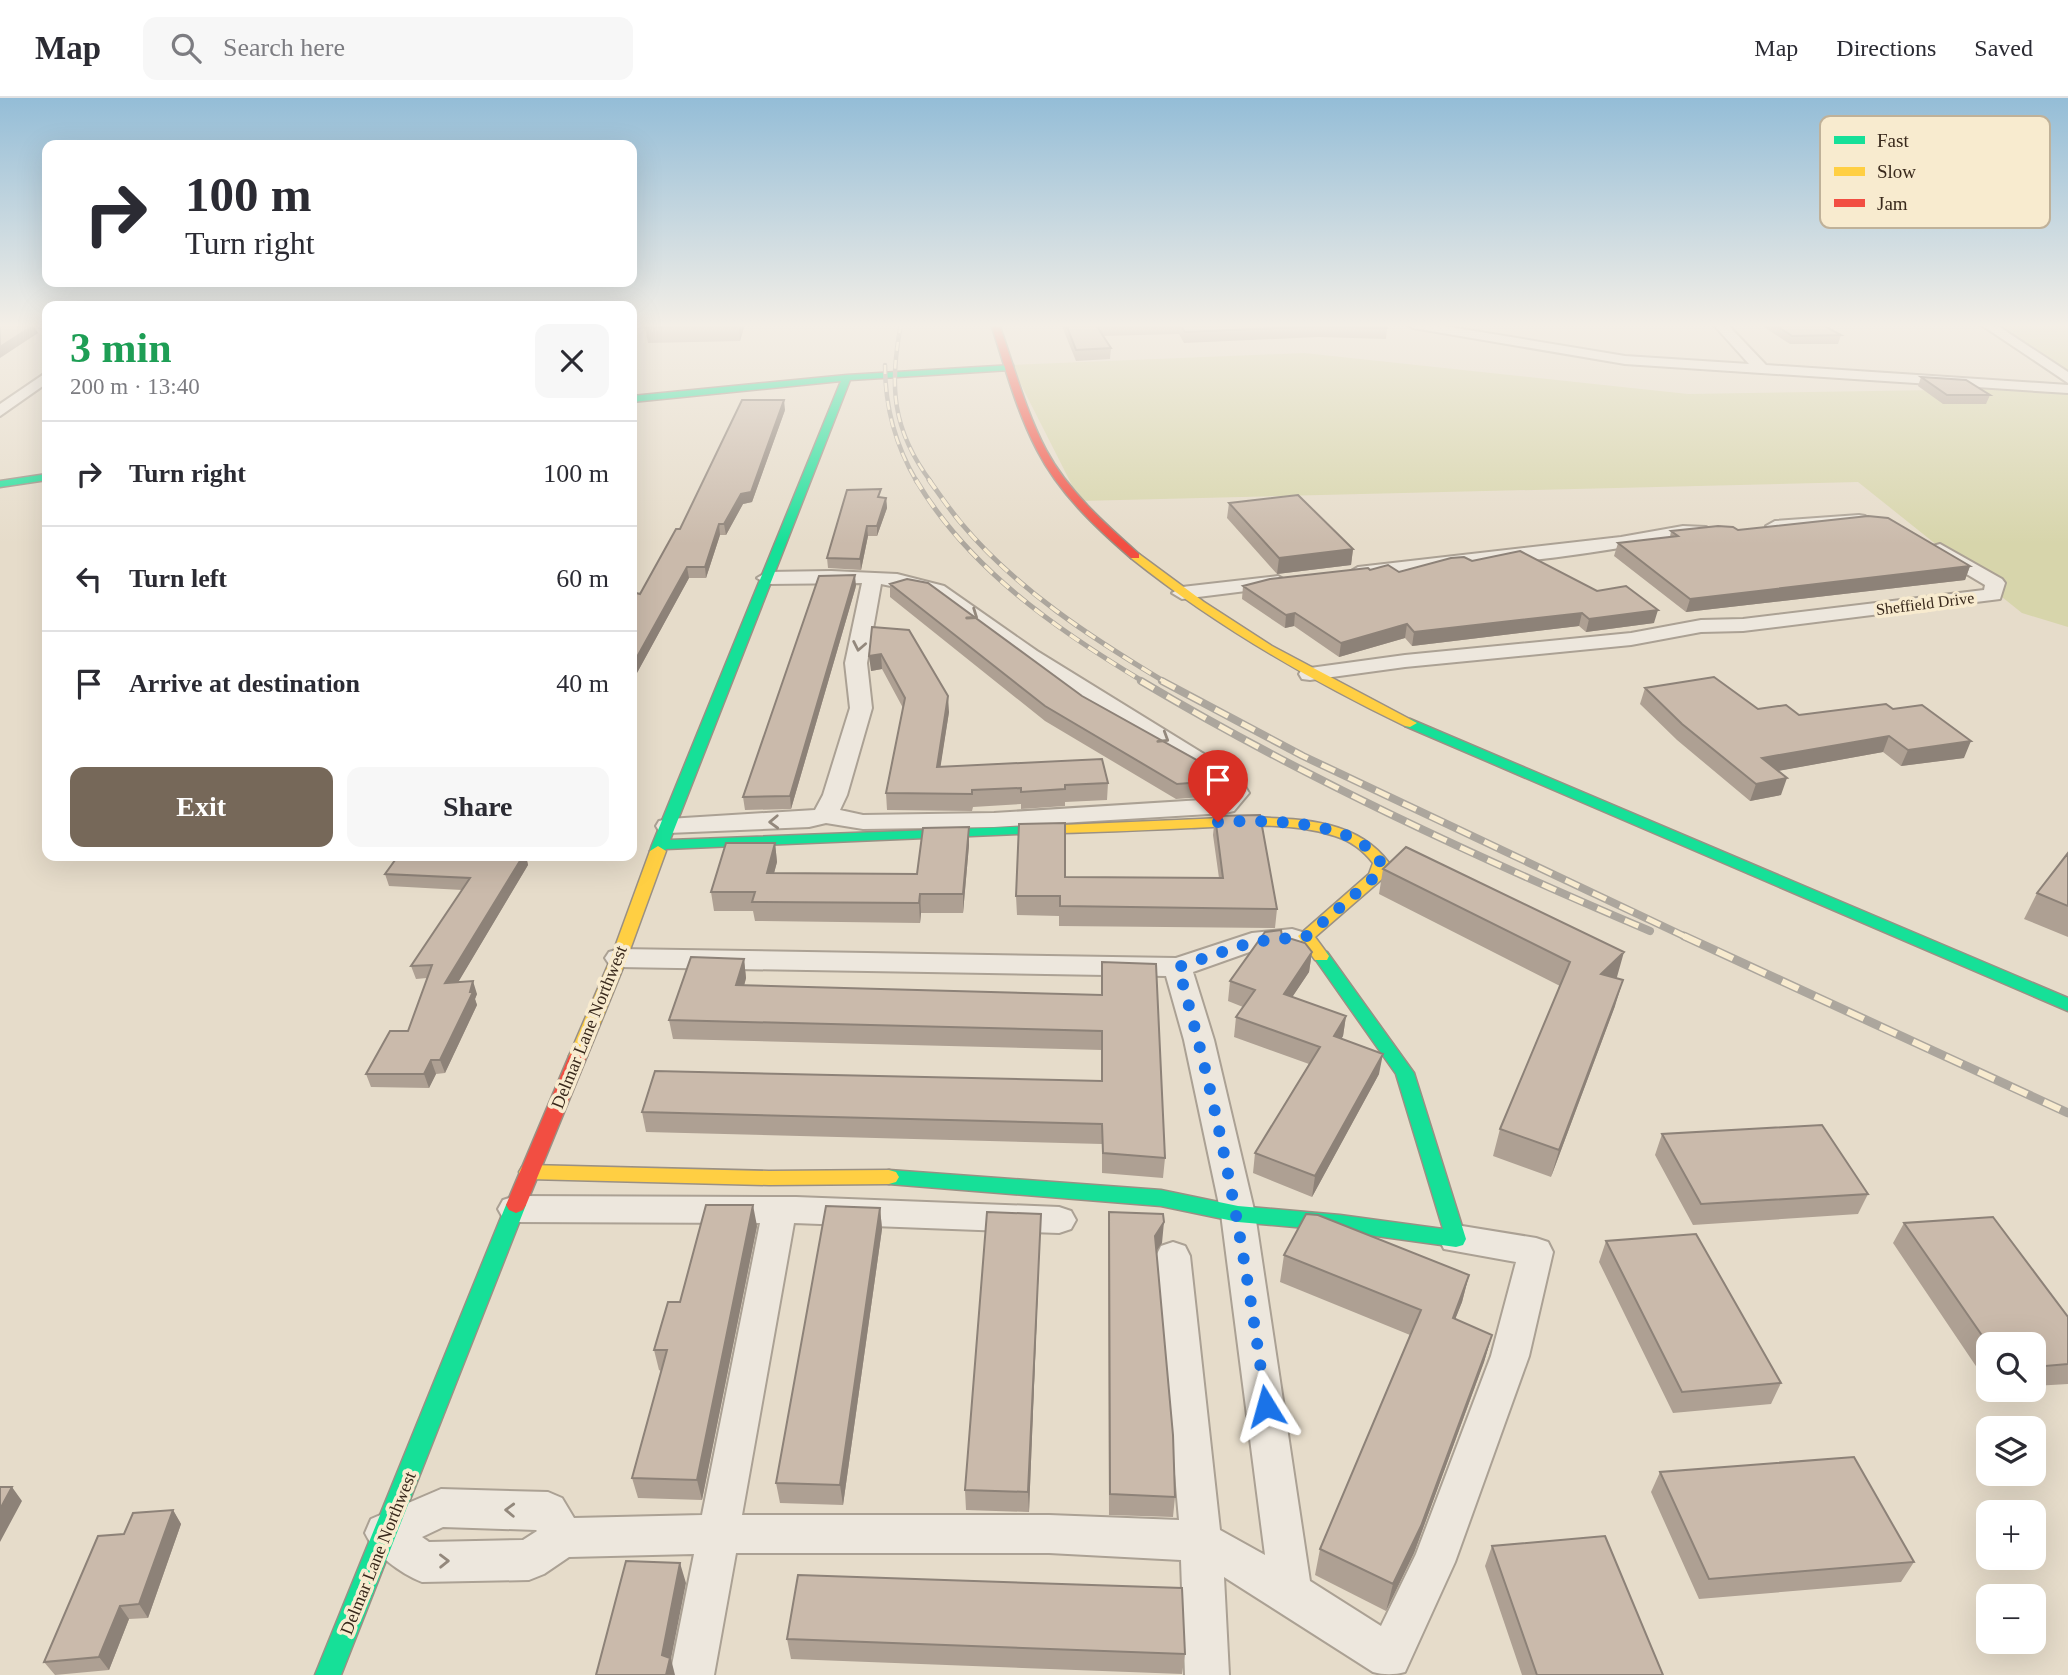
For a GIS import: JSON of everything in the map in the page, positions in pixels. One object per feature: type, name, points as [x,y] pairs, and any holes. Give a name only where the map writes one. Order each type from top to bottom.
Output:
[{"type":"street","points":[[0,411],[18,398]]},
{"type":"street","name":"Delmar Lane Northwest","points":[[328,1675],[529,1172],[619,958],[664,835],[839,398]]},
{"type":"street","points":[[1021,398],[1036,438],[1052,467],[1124,548],[1182,593],[1267,650],[1310,674],[1436,735],[2068,1005]]},
{"type":"street","points":[[0,484],[42,478]]},
{"type":"street","points":[[1758,528],[1850,519],[1877,522]]},
{"type":"street","points":[[1338,575],[1621,543],[1683,531],[1720,531]]},
{"type":"street","name":"Sheffield Drive","points":[[1310,674],[1405,661],[1632,639],[1702,626],[1743,625],[1993,594],[1995,583],[1926,542]]},
{"type":"street","points":[[664,835],[809,820],[825,815],[863,822],[993,820],[1225,806],[1237,793],[1230,780],[1030,655],[937,590],[921,583],[872,579],[767,578]]},
{"type":"street","points":[[825,815],[835,795],[861,708],[856,663],[872,579]]},
{"type":"street","points":[[1182,593],[1299,579]]},
{"type":"street","points":[[619,958],[1178,967],[1252,942],[1307,936],[1376,876],[1381,863],[1374,852],[1358,840],[1328,830],[1281,822],[664,835]]},
{"type":"street","points":[[1307,936],[1405,1073],[1456,1239]]},
{"type":"street","points":[[1178,967],[1199,1040],[1238,1214],[1291,1593]]},
{"type":"street","points":[[386,1533],[422,1562],[529,1560],[564,1538],[719,1534],[1049,1534],[1201,1541],[1291,1593],[1389,1656],[1434,1562],[1510,1356],[1536,1252],[1340,1223],[1238,1214],[1161,1198],[911,1178],[769,1178],[529,1172]]},
{"type":"street","points":[[514,1209],[779,1210],[1059,1220]]},
{"type":"street","points":[[692,1675],[779,1210]]},
{"type":"street","points":[[1173,1256],[1201,1541],[1207,1675]]},
{"type":"shaded area","points":[[1028,398],[2068,398],[2068,627],[2022,613],[1858,482],[1080,501]]},
{"type":"building","points":[[742,400],[784,400],[751,492],[741,494],[724,524],[719,524],[705,567],[687,567],[637,657],[637,593],[640,594],[676,529],[680,529]]},
{"type":"building","points":[[881,489],[878,497],[886,498],[877,526],[867,526],[860,559],[827,558],[847,490]]},
{"type":"building","points":[[1298,495],[1353,549],[1279,558],[1229,503]]},
{"type":"building","points":[[1868,516],[1888,518],[1970,566],[1690,599],[1618,543],[1678,536],[1671,531],[1718,526],[1738,530]]},
{"type":"building","points":[[1520,551],[1597,591],[1626,586],[1658,610],[1589,619],[1582,613],[1414,632],[1407,624],[1341,643],[1295,613],[1286,615],[1243,586],[1270,579],[1368,568],[1370,570],[1388,565],[1399,572],[1451,558],[1464,557],[1472,561]]},
{"type":"building","points":[[855,575],[790,796],[743,797],[819,576]]},
{"type":"building","points":[[907,579],[928,583],[1082,696],[1220,773],[1203,782],[1177,784],[1045,706],[890,584]]},
{"type":"building","points":[[872,627],[909,630],[948,696],[937,767],[1102,759],[1108,783],[1065,785],[1065,789],[1021,792],[1021,788],[972,790],[972,794],[886,793],[905,698],[881,654],[869,656]]},
{"type":"building","points":[[1714,677],[1758,709],[1786,705],[1799,715],[1886,704],[1893,709],[1922,705],[1971,741],[1908,750],[1889,736],[1762,758],[1787,778],[1756,784],[1682,724],[1645,688]]},
{"type":"building","points":[[1260,815],[1277,909],[1060,906],[1060,896],[1016,896],[1019,824],[1065,823],[1065,877],[1223,878],[1215,816]]},
{"type":"building","points":[[969,827],[963,894],[920,894],[919,903],[752,902],[755,892],[711,892],[726,843],[775,843],[767,873],[917,874],[923,828]]},
{"type":"building","points":[[1406,847],[1624,952],[1601,974],[1623,980],[1559,1150],[1500,1129],[1570,962],[1383,869]]},
{"type":"building","points":[[2068,853],[2068,906],[2037,893]]},
{"type":"building","points":[[394,861],[520,861],[445,983],[473,981],[470,992],[473,992],[440,1060],[431,1060],[424,1074],[366,1074],[390,1031],[408,1031],[432,965],[411,966],[470,878],[385,874]]},
{"type":"building","points":[[1281,930],[1282,936],[1305,943],[1312,952],[1284,994],[1346,1016],[1334,1036],[1383,1054],[1315,1176],[1255,1153],[1320,1047],[1236,1017],[1255,990],[1230,981],[1265,932]]},
{"type":"building","points":[[691,957],[744,959],[736,985],[1102,995],[1102,962],[1156,964],[1165,1158],[1103,1153],[1102,1124],[642,1112],[655,1071],[1102,1081],[1102,1031],[669,1020]]},
{"type":"building","points":[[1822,1125],[1868,1194],[1701,1204],[1662,1134]]},
{"type":"building","points":[[706,1205],[753,1205],[697,1480],[632,1478],[667,1350],[654,1350],[668,1302],[680,1302]]},
{"type":"building","points":[[826,1206],[880,1208],[840,1485],[776,1483]]},
{"type":"building","points":[[987,1212],[1041,1214],[1028,1492],[965,1490]]},
{"type":"building","points":[[1109,1212],[1163,1214],[1164,1222],[1155,1236],[1173,1435],[1175,1497],[1110,1494]]},
{"type":"building","points":[[1306,1214],[1318,1215],[1469,1275],[1453,1318],[1492,1335],[1421,1526],[1393,1584],[1320,1549],[1421,1310],[1284,1255]]},
{"type":"building","points":[[1993,1217],[2068,1317],[2068,1364],[2046,1366],[2046,1332],[1980,1332],[1904,1223]]},
{"type":"building","points":[[1696,1234],[1781,1383],[1682,1392],[1606,1241]]},
{"type":"building","points":[[1854,1457],[1914,1562],[1709,1579],[1660,1472]]},
{"type":"building","points":[[0,1487],[12,1487],[0,1509]]},
{"type":"building","points":[[173,1510],[139,1604],[120,1606],[99,1657],[44,1662],[98,1536],[124,1534],[133,1513]]},
{"type":"building","points":[[1605,1536],[1663,1675],[1537,1675],[1492,1546]]},
{"type":"building","points":[[626,1561],[680,1563],[662,1655],[670,1658],[666,1675],[596,1675]]},
{"type":"building","points":[[798,1575],[1182,1588],[1185,1654],[787,1639]]},
{"type":"railway","points":[[887,398],[897,440],[916,480]]},
{"type":"railway","points":[[896,398],[901,426],[908,444],[931,482]]},
{"type":"railway","points":[[916,480],[937,512],[962,542],[1017,595],[1079,641],[1144,682]]},
{"type":"railway","points":[[929,480],[957,518],[1006,570],[1083,630],[1165,682]]},
{"type":"railway","points":[[1141,681],[1265,751],[1391,815],[1650,931]]},
{"type":"railway","points":[[1162,681],[1303,756],[1688,938]]},
{"type":"railway","points":[[1684,936],[2068,1113]]},
{"type":"traffic: fast","points":[[637,399],[646,398]]},
{"type":"traffic: fast","points":[[658,851],[839,398]]},
{"type":"traffic: fast","points":[[0,484],[42,478]]},
{"type":"traffic: fast","points":[[1410,723],[2068,1005]]},
{"type":"traffic: fast","points":[[660,845],[1062,829]]},
{"type":"traffic: fast","points":[[889,1177],[1161,1198],[1238,1214],[1340,1223],[1456,1239],[1405,1073],[1321,956]]},
{"type":"traffic: fast","points":[[328,1675],[516,1205]]},
{"type":"traffic: slow","points":[[1135,556],[1199,605],[1267,649],[1410,723]]},
{"type":"traffic: slow","points":[[1062,829],[1246,821],[1301,824],[1338,832],[1355,839],[1370,849],[1381,863],[1376,876],[1306,936],[1321,956]]},
{"type":"traffic: slow","points":[[578,1056],[619,958],[658,851]]},
{"type":"traffic: slow","points":[[529,1172],[769,1178],[889,1177]]},
{"type":"traffic: jam","points":[[1020,398],[1042,451],[1061,480],[1084,508],[1135,556]]},
{"type":"traffic: jam","points":[[516,1205],[578,1056]]},
{"type":"route","points":[[1218,822],[1281,822],[1328,830],[1358,840],[1374,852],[1381,863],[1376,876],[1307,936],[1252,942],[1178,967],[1199,1040],[1238,1214],[1266,1406]]}]
